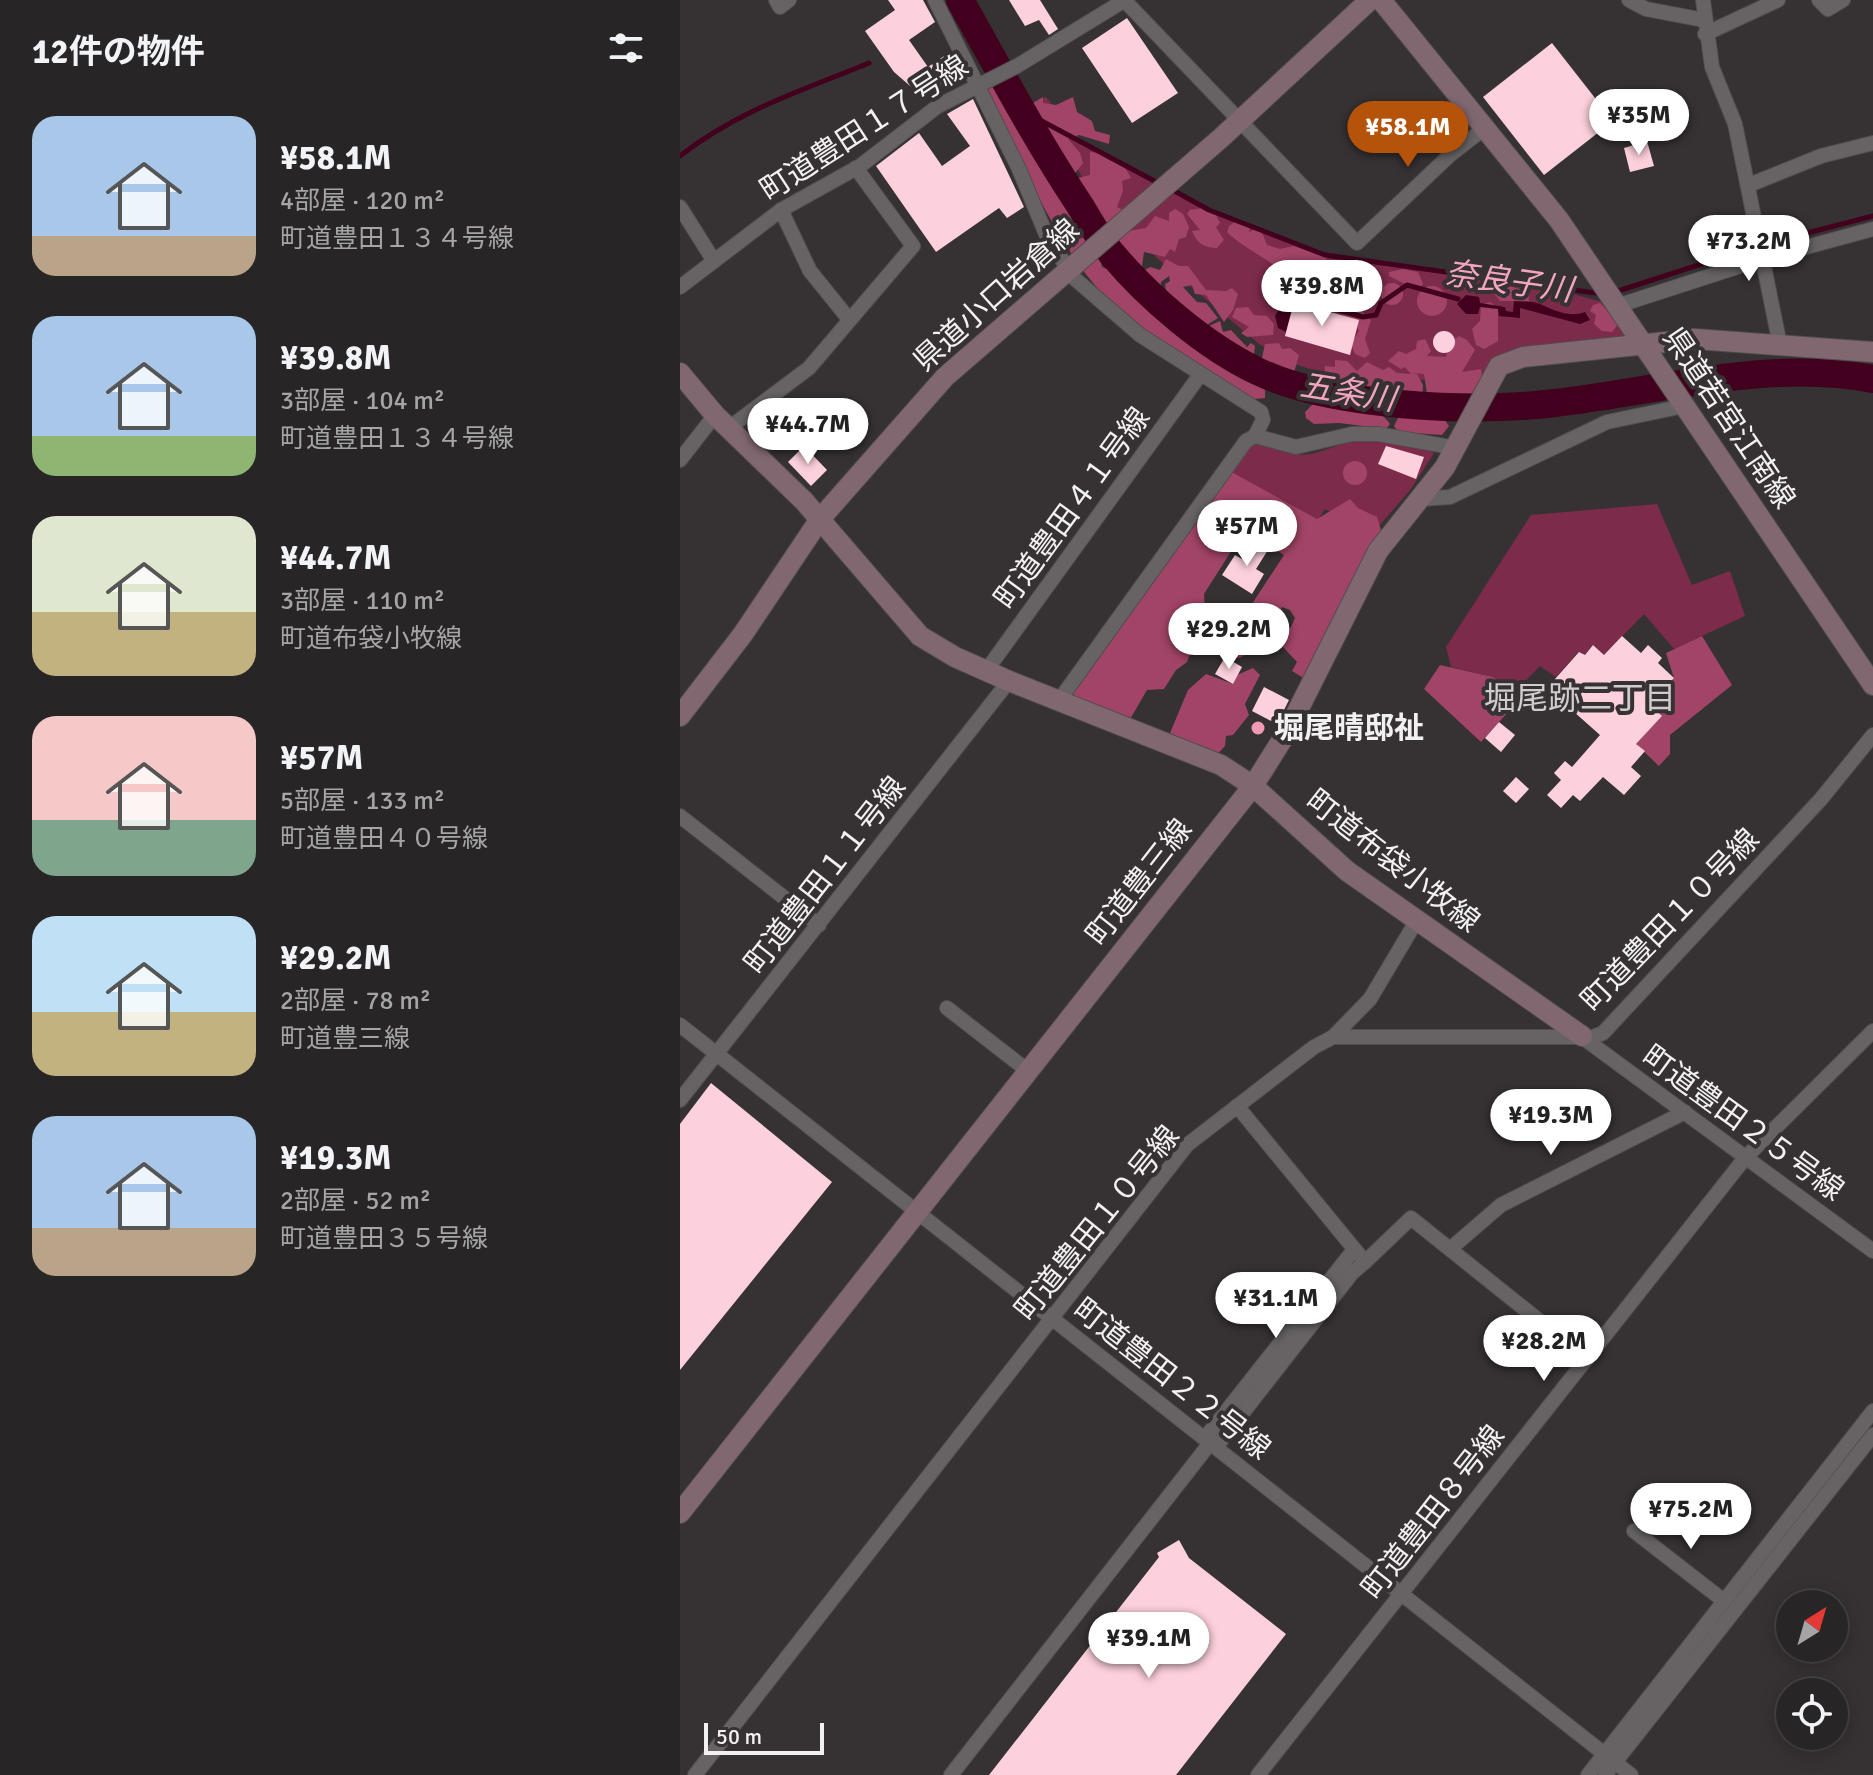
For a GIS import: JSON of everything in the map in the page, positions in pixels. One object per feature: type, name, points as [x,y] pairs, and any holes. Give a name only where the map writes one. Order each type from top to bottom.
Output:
[{"type":"street","points":[[776,0],[780,7],[789,0]]},
{"type":"street","points":[[935,0],[979,83],[1048,239],[1070,267],[1127,325],[1261,412],[1263,420],[1255,436],[1246,441],[1058,702]]},
{"type":"street","points":[[1124,0],[1357,243],[1450,155],[1486,127]]},
{"type":"street","name":"町道豊田１７号線","points":[[680,287],[781,210],[856,168],[938,106],[1017,66],[1124,0]]},
{"type":"street","name":"県道小口岩倉線","points":[[680,716],[743,634],[820,519],[945,377],[1240,121],[1370,0]]},
{"type":"street","name":"県道若宮江南線","points":[[1381,0],[1559,220],[1873,685]]},
{"type":"street","points":[[1629,0],[1646,9],[1704,27],[1778,0]]},
{"type":"street","points":[[1703,0],[1704,27],[1712,67],[1735,124],[1780,345]]},
{"type":"street","points":[[1819,0],[1828,9],[1843,0]]},
{"type":"street","points":[[1749,185],[1821,156],[1873,143]]},
{"type":"street","points":[[680,460],[722,422],[809,368],[848,318],[913,246],[856,168]]},
{"type":"street","points":[[680,207],[714,261]]},
{"type":"street","points":[[781,210],[810,271],[848,318]]},
{"type":"street","points":[[1617,306],[1761,252],[1873,229]]},
{"type":"street","name":"町道豊三線","points":[[680,1513],[1253,786],[1287,732],[1378,551],[1421,499],[1459,442],[1491,378],[1503,363],[1523,357],[1702,339],[1873,352]]},
{"type":"street","name":"町道布袋小牧線","points":[[680,373],[722,422],[820,519],[920,636],[1009,681],[1221,765],[1253,786],[1347,871],[1582,1036]]},
{"type":"street","name":"町道豊田４１号線","points":[[986,671],[1200,375]]},
{"type":"street","points":[[1421,499],[1450,497],[1607,422],[1683,404]]},
{"type":"street","points":[[1255,436],[1296,447],[1352,434],[1459,442]]},
{"type":"street","name":"町道豊田１１号線","points":[[680,1100],[1009,681]]},
{"type":"street","name":"町道豊田１０号線","points":[[695,1775],[1187,1145],[1314,1047],[1333,1037],[1582,1036],[1603,1033],[1821,799],[1873,735]]},
{"type":"street","points":[[680,816],[819,925]]},
{"type":"street","points":[[1333,1037],[1370,999],[1417,920]]},
{"type":"street","points":[[947,1008],[1028,1071]]},
{"type":"street","name":"町道豊田２２号線","points":[[680,1025],[1631,1775]]},
{"type":"street","name":"町道豊田８号線","points":[[1258,1775],[1745,1158],[1873,1031]]},
{"type":"street","name":"町道豊田２５号線","points":[[1582,1036],[1873,1251]]},
{"type":"street","points":[[1237,1106],[1365,1262]]},
{"type":"street","points":[[1450,1249],[1501,1205],[1685,1112]]},
{"type":"street","points":[[1211,1442],[1352,1273],[1411,1218],[1587,1359]]},
{"type":"street","points":[[951,1775],[1211,1442],[1353,1251]]},
{"type":"street","points":[[1605,1775],[1610,1758],[1724,1601],[1873,1411]]},
{"type":"street","points":[[1588,1775],[1610,1758],[1873,1435]]},
{"type":"street","points":[[1634,1531],[1724,1601]]},
{"type":"shaded area","points":[[993,84],[1005,84],[1010,97],[1023,107],[1028,130],[1052,157],[1056,179],[1078,215],[1079,229],[1095,240],[1102,267],[1126,277],[1124,284],[1157,303],[1163,314],[1169,313],[1207,352],[1215,351],[1220,361],[1234,364],[1243,377],[1248,373],[1265,381],[1265,398],[1244,400],[1160,344],[1108,300],[1086,274],[1048,215],[987,89]]},
{"type":"shaded area","points":[[1043,97],[1043,103],[1056,105],[1073,97],[1077,112],[1092,121],[1095,131],[1110,135],[1109,144],[1079,135],[1068,139],[1080,153],[1083,163],[1073,176],[1061,169],[1044,143],[1046,138],[1035,130],[1028,106]]},
{"type":"shaded area","points":[[1046,97],[1083,143],[1209,210],[1325,255],[1540,285],[1617,306],[1642,343],[1523,357],[1491,378],[1442,381],[1336,377],[1291,363],[1259,344],[1157,258],[1085,182],[1038,101]]},
{"type":"shaded area","points":[[1090,152],[1114,159],[1124,166],[1131,178],[1122,181],[1123,191],[1117,207],[1129,213],[1108,237],[1088,219],[1074,189],[1074,179],[1090,175]]},
{"type":"shaded area","points":[[1202,208],[1216,215],[1220,223],[1216,227],[1224,240],[1217,248],[1202,244],[1192,231],[1200,230],[1187,214],[1190,210]]},
{"type":"shaded area","points":[[1175,209],[1183,214],[1189,227],[1186,237],[1179,239],[1175,252],[1170,249],[1165,257],[1144,252],[1142,266],[1136,271],[1120,260],[1112,245],[1122,232],[1146,228],[1155,216],[1169,221],[1169,213]]},
{"type":"shaded area","points":[[1239,219],[1251,224],[1249,232],[1260,227],[1267,245],[1280,249],[1294,246],[1326,257],[1327,263],[1344,269],[1347,289],[1336,294],[1320,294],[1312,304],[1299,301],[1293,292],[1302,282],[1312,278],[1306,268],[1292,263],[1278,268],[1238,242],[1227,232],[1229,226]]},
{"type":"shaded area","points":[[1166,259],[1179,266],[1188,266],[1206,290],[1226,291],[1232,288],[1238,294],[1233,310],[1224,322],[1206,295],[1195,294],[1192,285],[1183,287],[1197,302],[1206,303],[1218,318],[1200,329],[1161,296],[1166,292],[1165,284],[1170,281],[1169,276],[1161,282],[1160,292],[1148,294],[1143,289],[1141,272],[1150,267],[1160,270]]},
{"type":"shaded area","points":[[1403,269],[1418,272],[1423,284],[1419,291],[1389,276],[1389,272]]},
{"type":"shaded area","points":[[1388,283],[1396,283],[1403,294],[1396,305],[1388,305],[1381,298],[1381,290]]},
{"type":"shaded area","points":[[1500,283],[1528,292],[1529,301],[1500,301],[1492,290]]},
{"type":"shaded area","points":[[1432,286],[1442,291],[1447,301],[1442,311],[1432,316],[1422,311],[1417,301],[1422,291]]},
{"type":"shaded area","points":[[1466,295],[1479,297],[1480,303],[1505,307],[1506,311],[1513,312],[1514,301],[1531,302],[1567,314],[1585,312],[1590,320],[1580,324],[1520,308],[1520,318],[1499,316],[1498,309],[1480,307],[1478,314],[1466,314],[1457,304]]},
{"type":"shaded area","points":[[1286,298],[1296,298],[1286,332],[1278,328],[1275,316]]},
{"type":"shaded area","points":[[1353,302],[1371,320],[1365,339],[1370,353],[1365,358],[1355,354],[1351,344],[1359,331],[1355,322],[1337,311],[1339,303]]},
{"type":"shaded area","points":[[1490,302],[1498,308],[1498,341],[1484,349],[1476,345],[1472,329],[1480,321],[1481,305]]},
{"type":"shaded area","points":[[1600,303],[1619,323],[1612,332],[1602,331],[1594,324],[1596,315],[1590,311],[1593,305]]},
{"type":"shaded area","points":[[1248,307],[1254,315],[1267,316],[1274,324],[1273,335],[1247,337],[1241,333],[1249,327],[1232,317],[1236,308]]},
{"type":"shaded area","points":[[1220,321],[1223,332],[1231,330],[1247,347],[1251,343],[1255,346],[1254,354],[1250,357],[1252,362],[1261,362],[1265,344],[1279,343],[1282,349],[1290,348],[1299,355],[1293,376],[1263,375],[1254,372],[1251,364],[1241,365],[1217,334],[1210,337],[1207,327]]},
{"type":"shaded area","points":[[1459,336],[1475,350],[1462,372],[1481,369],[1483,384],[1464,401],[1452,396],[1438,402],[1428,400],[1424,374],[1412,373],[1417,374],[1423,385],[1422,397],[1414,398],[1404,391],[1376,395],[1351,387],[1338,390],[1324,378],[1325,366],[1335,367],[1335,360],[1347,361],[1357,371],[1367,362],[1383,370],[1389,367],[1397,373],[1411,374],[1405,367],[1401,369],[1388,361],[1399,351],[1406,354],[1416,349],[1417,341],[1425,339],[1431,351],[1427,356],[1446,357],[1449,343]]},
{"type":"shaded area","points":[[1315,402],[1352,410],[1363,407],[1380,414],[1390,424],[1386,429],[1339,423],[1314,424],[1306,418],[1305,412]]},
{"type":"shaded area","points":[[1433,411],[1442,416],[1449,426],[1442,435],[1398,432],[1394,426],[1398,418],[1414,414],[1421,418]]},
{"type":"shaded area","points":[[1355,440],[1405,440],[1434,453],[1411,489],[1372,534],[1325,509],[1316,523],[1227,478],[1249,447],[1257,444],[1296,455],[1312,454]]},
{"type":"shaded area","points":[[1350,461],[1360,461],[1367,468],[1367,478],[1360,485],[1350,485],[1343,478],[1343,468]]},
{"type":"shaded area","points":[[1226,469],[1317,519],[1350,499],[1358,508],[1377,517],[1381,530],[1378,551],[1312,683],[1292,671],[1297,662],[1282,646],[1295,618],[1290,610],[1282,607],[1265,641],[1248,626],[1248,610],[1284,555],[1244,531],[1204,594],[1205,614],[1187,662],[1176,670],[1164,689],[1147,690],[1125,728],[1058,702]]},
{"type":"shaded area","points":[[1657,504],[1692,585],[1730,571],[1745,616],[1674,649],[1644,614],[1604,655],[1593,645],[1585,655],[1578,652],[1556,677],[1540,666],[1514,693],[1493,677],[1451,667],[1446,647],[1531,515]]},
{"type":"shaded area","points":[[1226,623],[1246,635],[1250,651],[1240,658],[1228,656],[1217,648],[1221,625]]},
{"type":"shaded area","points":[[1702,636],[1732,685],[1670,735],[1670,754],[1659,766],[1636,744],[1661,716],[1650,705],[1674,678],[1666,653]]},
{"type":"shaded area","points":[[1440,665],[1493,677],[1514,693],[1508,712],[1481,742],[1424,689]]},
{"type":"shaded area","points":[[1253,668],[1260,675],[1245,704],[1249,715],[1233,735],[1226,736],[1225,746],[1211,761],[1165,745],[1188,690],[1206,674],[1233,684],[1237,675]]},
{"type":"building","points":[[888,0],[923,0],[935,22],[909,40],[928,67],[950,52],[961,74],[925,99],[894,72],[865,31],[895,10]]},
{"type":"building","points":[[1009,0],[1040,0],[1058,29],[1049,35],[1039,20],[1025,26]]},
{"type":"building","points":[[1127,18],[1178,93],[1132,123],[1082,48]]},
{"type":"building","points":[[1552,43],[1613,121],[1544,175],[1483,97]]},
{"type":"building","points":[[973,99],[1024,207],[1007,218],[999,208],[936,252],[876,166],[919,133],[942,166],[970,146],[947,114]]},
{"type":"building","points":[[1647,141],[1654,166],[1630,172],[1624,148]]},
{"type":"building","points":[[1294,302],[1359,320],[1350,355],[1285,336]]},
{"type":"building","points":[[1444,331],[1455,342],[1444,353],[1433,342]]},
{"type":"building","points":[[804,446],[827,470],[811,486],[788,462]]},
{"type":"building","points":[[1386,446],[1424,457],[1416,479],[1378,464]]},
{"type":"building","points":[[1253,541],[1268,550],[1256,569],[1264,574],[1252,594],[1222,575],[1235,555],[1242,559]]},
{"type":"building","points":[[1217,605],[1231,613],[1224,626],[1209,618]]},
{"type":"building","points":[[1622,636],[1641,653],[1648,645],[1662,658],[1658,663],[1674,678],[1650,705],[1662,716],[1636,744],[1645,751],[1631,767],[1641,776],[1624,795],[1603,777],[1580,801],[1573,795],[1561,808],[1547,795],[1561,780],[1554,773],[1565,761],[1572,767],[1600,735],[1547,688],[1579,652],[1585,655],[1593,645],[1604,655]]},
{"type":"building","points":[[1225,657],[1242,667],[1233,684],[1215,674]]},
{"type":"building","points":[[1264,687],[1289,700],[1277,724],[1252,711]]},
{"type":"building","points":[[1499,722],[1515,735],[1501,752],[1485,738]]},
{"type":"building","points":[[1516,777],[1529,789],[1516,803],[1503,791]]},
{"type":"building","points":[[711,1083],[832,1182],[680,1370],[680,1124]]},
{"type":"building","points":[[1179,1540],[1189,1558],[1286,1634],[1176,1775],[989,1775],[1159,1557],[1157,1553]]},
{"type":"waterway","name":"五条川","points":[[960,0],[1047,154],[1107,248],[1179,320],[1237,361],[1257,371],[1323,393],[1362,400],[1444,407],[1555,403],[1753,375],[1833,374],[1873,379]]},
{"type":"waterway","points":[[680,156],[748,114],[869,63]]},
{"type":"waterway","name":"奈良子川","points":[[1023,111],[1160,184]]},
{"type":"waterway","name":"奈良子川","points":[[1169,188],[1209,210],[1325,255],[1602,294]]},
{"type":"waterway","name":"奈良子川","points":[[1615,292],[1757,246],[1873,216]]},
{"type":"waterway","points":[[1296,298],[1363,317],[1376,315],[1381,303],[1407,285],[1458,299]]},
{"type":"place","name":"堀尾晴邸祉","points":[[1258,728]]},
{"type":"district","name":"堀尾跡二丁目","points":[[1580,698]]}]
